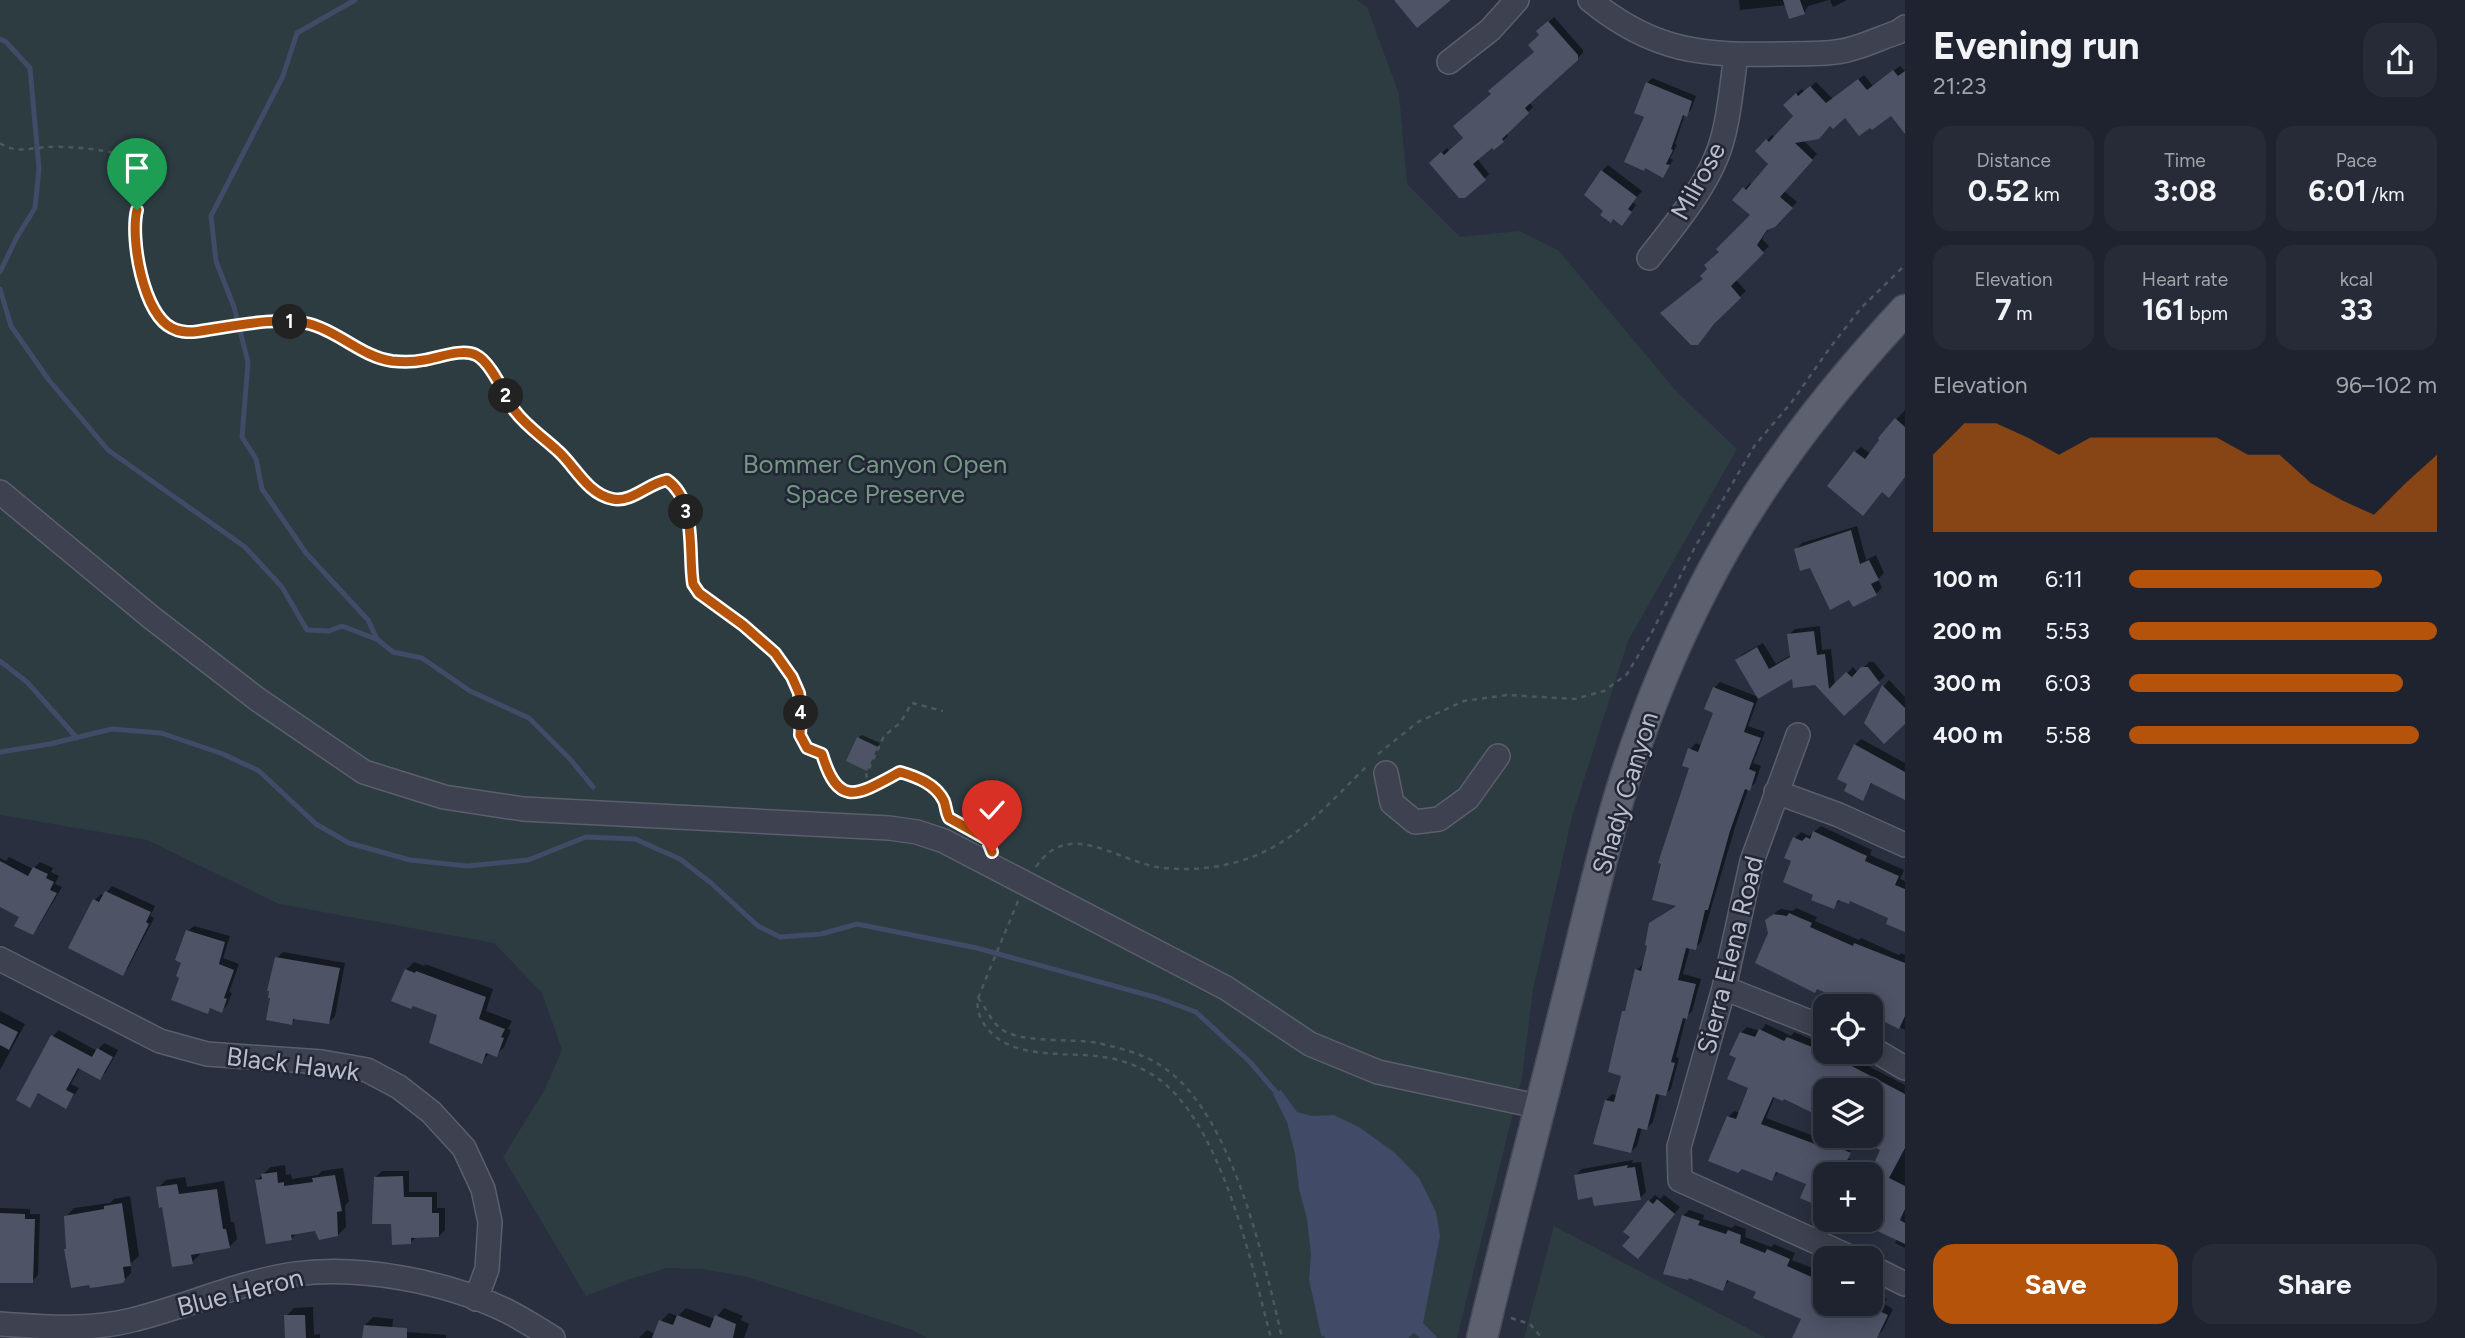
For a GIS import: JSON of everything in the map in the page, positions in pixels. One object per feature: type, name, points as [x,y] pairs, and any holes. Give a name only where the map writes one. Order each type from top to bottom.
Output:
[{"type":"main road","name":"Shady Canyon","points":[[1484,1327],[1625,779],[1641,730],[1682,632],[1729,541],[1781,460],[1845,376],[1905,310]]},
{"type":"street","points":[[1449,62],[1490,30],[1517,0]]},
{"type":"street","points":[[1590,0],[1610,16],[1649,38],[1692,52],[1736,55],[1842,51],[1898,32],[1905,27]]},
{"type":"street","name":"Milrose","points":[[1649,258],[1703,183],[1723,138],[1736,55]]},
{"type":"street","points":[[0,492],[152,618],[257,699],[364,772],[444,797],[523,809],[837,825],[917,832],[944,841],[1226,988],[1310,1044],[1378,1072],[1541,1107]]},
{"type":"street","name":"Sierra Elena Road","points":[[1798,735],[1752,861],[1724,988],[1679,1147],[1680,1180],[1826,1246]]},
{"type":"street","points":[[1386,773],[1392,803],[1415,822],[1439,818],[1468,798],[1498,756]]},
{"type":"street","points":[[1776,792],[1839,815],[1905,845]]},
{"type":"street","name":"Black Hawk","points":[[0,959],[160,1041],[207,1054],[322,1062],[367,1070],[400,1087],[431,1112],[464,1148],[483,1189],[490,1222],[488,1269],[476,1299]]},
{"type":"street","points":[[1724,988],[1813,1023]]},
{"type":"street","points":[[1883,1055],[1905,1068]]},
{"type":"street","name":"Blue Heron","points":[[0,1324],[59,1328],[94,1327],[131,1320],[248,1285],[296,1274],[346,1273],[395,1277],[454,1291],[507,1311],[553,1338]]},
{"type":"street","points":[[1883,1273],[1905,1284]]},
{"type":"path","points":[[0,143],[8,149],[92,150],[120,155],[137,163],[145,175],[135,222],[135,249],[151,302],[170,328],[184,332],[294,321],[309,323],[378,357],[392,361],[424,360],[473,353],[490,368],[525,424],[559,452],[575,473],[601,494],[614,500],[627,498],[659,481],[667,480],[677,487],[686,511],[693,584],[699,593],[743,625],[775,653],[792,677],[799,693],[800,735],[807,748],[822,754],[827,771],[841,789],[850,794],[861,792],[900,772],[917,777],[932,786],[943,801],[949,818],[987,839]]},
{"type":"path","points":[[1387,746],[1418,722],[1464,701],[1507,695],[1575,699],[1604,691],[1627,674],[1650,636]]},
{"type":"path","points":[[871,787],[866,775],[881,741],[900,723],[912,703],[943,711]]},
{"type":"path","points":[[1030,877],[1043,857],[1053,848],[1067,843],[1091,845],[1135,862],[1174,869],[1214,867],[1254,856],[1275,848],[1297,833],[1317,817],[1363,769]]},
{"type":"path","points":[[1010,920],[979,997],[978,1010],[982,1020],[991,1033],[1006,1044],[1032,1051],[1088,1055],[1123,1062],[1157,1078],[1185,1103],[1199,1127],[1236,1212],[1271,1338]]},
{"type":"path","points":[[979,997],[994,1023],[1004,1031],[1019,1036],[1090,1042],[1130,1051],[1160,1065],[1190,1091],[1211,1123],[1237,1181],[1265,1263],[1282,1338]]},
{"type":"path","points":[[1484,1327],[1518,1319],[1530,1324],[1542,1338]]},
{"type":"green space","name":"Bommer Canyon Open Space Preserve","points":[[0,0],[1357,0],[1367,7],[1399,94],[1407,184],[1460,237],[1519,231],[1558,250],[1677,392],[1737,449],[1628,641],[1572,817],[1533,990],[1522,1077],[1457,1338],[927,1338],[912,1330],[747,1277],[703,1269],[667,1268],[586,1296],[503,1157],[544,1091],[562,1050],[542,993],[494,943],[279,904],[147,840],[0,815]]},
{"type":"green space","points":[[1554,1226],[1766,1338],[1524,1338]]},
{"type":"water","points":[[1281,1090],[1297,1112],[1312,1116],[1334,1115],[1359,1127],[1395,1153],[1419,1178],[1436,1212],[1440,1236],[1423,1323],[1436,1338],[1420,1338],[1414,1333],[1408,1338],[1326,1338],[1321,1335],[1309,1279],[1311,1255],[1307,1219],[1299,1189],[1295,1154],[1287,1122],[1273,1094]]},
{"type":"building","points":[[1394,0],[1451,0],[1417,28]]},
{"type":"building","points":[[1783,0],[1800,0],[1805,14],[1789,19]]},
{"type":"building","points":[[1548,21],[1578,55],[1578,60],[1525,108],[1529,113],[1502,139],[1504,142],[1473,164],[1486,180],[1465,198],[1459,198],[1429,163],[1441,152],[1444,155],[1463,138],[1453,126],[1491,94],[1488,91],[1534,52],[1528,45],[1539,35],[1536,31]]},
{"type":"building","points":[[1893,70],[1898,76],[1905,71],[1905,134],[1891,116],[1859,136],[1845,118],[1833,129],[1830,126],[1819,139],[1795,143],[1813,160],[1780,197],[1793,208],[1775,227],[1767,230],[1757,245],[1764,253],[1731,286],[1741,298],[1714,324],[1698,345],[1691,345],[1660,313],[1703,279],[1700,276],[1707,269],[1704,265],[1719,252],[1716,249],[1750,215],[1732,200],[1743,187],[1746,190],[1768,164],[1755,151],[1766,139],[1769,142],[1793,116],[1783,105],[1796,93],[1798,96],[1810,86],[1826,103],[1858,79],[1867,90]]},
{"type":"building","points":[[1646,82],[1692,101],[1687,117],[1683,115],[1666,164],[1670,165],[1663,178],[1645,168],[1644,171],[1624,162],[1644,117],[1634,113]]},
{"type":"building","points":[[1601,170],[1637,197],[1628,209],[1632,212],[1622,226],[1613,219],[1611,223],[1600,215],[1603,211],[1584,195]]},
{"type":"building","points":[[1895,418],[1905,427],[1905,477],[1889,498],[1882,492],[1863,516],[1827,486],[1854,451],[1865,459]]},
{"type":"building","points":[[1851,530],[1860,564],[1869,560],[1879,580],[1871,584],[1877,595],[1853,607],[1849,600],[1830,610],[1810,568],[1800,571],[1794,549]]},
{"type":"building","points":[[1814,631],[1817,655],[1825,654],[1829,689],[1846,672],[1852,677],[1861,667],[1868,667],[1880,683],[1844,716],[1815,685],[1793,688],[1792,679],[1758,699],[1735,660],[1757,647],[1769,669],[1790,657],[1787,634]]},
{"type":"building","points":[[1882,685],[1905,708],[1905,724],[1884,744],[1864,723]]},
{"type":"building","points":[[1713,687],[1754,703],[1744,732],[1761,738],[1749,769],[1756,772],[1750,791],[1745,789],[1730,831],[1708,910],[1705,910],[1696,950],[1686,948],[1678,980],[1696,984],[1687,1019],[1683,1018],[1671,1062],[1675,1063],[1666,1096],[1656,1094],[1647,1130],[1638,1128],[1631,1153],[1593,1144],[1605,1100],[1614,1102],[1621,1076],[1608,1072],[1635,969],[1641,971],[1649,923],[1676,906],[1652,900],[1661,864],[1658,863],[1689,768],[1682,766],[1688,748],[1698,752],[1713,713],[1704,709]]},
{"type":"building","points":[[857,737],[878,747],[867,771],[846,761]]},
{"type":"building","points":[[1854,744],[1905,772],[1905,800],[1871,783],[1863,801],[1844,791],[1847,784],[1837,779]]},
{"type":"building","points":[[1813,831],[1867,856],[1865,861],[1899,876],[1895,885],[1905,889],[1905,932],[1886,924],[1888,918],[1850,901],[1849,904],[1838,900],[1834,909],[1811,900],[1813,895],[1783,882],[1791,861],[1784,858],[1793,837],[1802,841],[1806,837],[1810,839]]},
{"type":"building","points":[[0,861],[28,876],[33,867],[48,874],[46,878],[54,882],[50,890],[57,893],[33,935],[14,926],[19,917],[0,907]]},
{"type":"building","points":[[105,891],[151,912],[146,922],[149,924],[123,976],[68,948],[93,899],[99,902]]},
{"type":"building","points":[[1789,913],[1812,923],[1810,927],[1853,946],[1854,943],[1905,963],[1905,1016],[1899,1029],[1883,1021],[1883,994],[1828,994],[1817,989],[1815,993],[1755,963],[1768,933],[1765,920],[1774,914],[1787,916]]},
{"type":"building","points":[[186,930],[225,942],[219,964],[234,970],[224,998],[227,999],[222,1013],[210,1008],[208,1014],[171,1000],[181,963],[175,960]]},
{"type":"building","points":[[275,957],[340,968],[329,1024],[293,1019],[292,1025],[266,1020],[270,998],[267,991]]},
{"type":"building","points":[[405,969],[486,997],[479,1019],[505,1029],[497,1057],[486,1053],[482,1064],[429,1043],[437,1015],[391,1001]]},
{"type":"building","points":[[0,1023],[18,1032],[9,1050],[0,1045]]},
{"type":"building","points":[[1759,1029],[1784,1041],[1787,1037],[1813,1047],[1813,1064],[1848,1064],[1875,1078],[1813,1078],[1813,1113],[1784,1099],[1783,1101],[1773,1097],[1761,1124],[1813,1143],[1813,1148],[1840,1148],[1851,1153],[1846,1162],[1813,1162],[1813,1204],[1800,1198],[1806,1184],[1776,1172],[1772,1181],[1742,1169],[1738,1173],[1708,1161],[1727,1116],[1736,1119],[1748,1088],[1727,1079],[1736,1058],[1729,1055],[1740,1032],[1755,1037]]},
{"type":"building","points":[[51,1035],[92,1057],[97,1048],[113,1057],[100,1080],[78,1068],[66,1090],[74,1094],[66,1109],[38,1093],[30,1108],[16,1100]]},
{"type":"building","points":[[1883,1082],[1905,1094],[1905,1148],[1889,1178],[1905,1186],[1905,1209],[1900,1220],[1905,1223],[1905,1244],[1880,1232],[1883,1232],[1883,1162],[1875,1162],[1880,1150],[1876,1148],[1883,1148]]},
{"type":"building","points":[[1628,1165],[1627,1168],[1635,1167],[1641,1200],[1594,1206],[1592,1197],[1578,1200],[1574,1175]]},
{"type":"building","points":[[277,1172],[278,1183],[284,1182],[284,1186],[313,1182],[312,1178],[335,1175],[342,1211],[337,1212],[338,1236],[319,1240],[315,1231],[291,1235],[292,1240],[266,1244],[255,1180],[262,1179],[261,1174]]},
{"type":"building","points":[[403,1176],[404,1197],[432,1197],[432,1213],[439,1213],[439,1237],[411,1238],[411,1244],[392,1245],[391,1224],[372,1224],[374,1177]]},
{"type":"building","points":[[177,1184],[179,1194],[217,1189],[223,1229],[226,1229],[230,1248],[191,1255],[193,1264],[172,1267],[156,1187]]},
{"type":"building","points":[[1657,1199],[1675,1214],[1638,1259],[1622,1246],[1630,1237],[1623,1232],[1648,1200],[1653,1204]]},
{"type":"building","points":[[122,1203],[131,1266],[123,1267],[125,1280],[123,1283],[98,1287],[90,1288],[89,1285],[71,1288],[64,1249],[64,1216]]},
{"type":"building","points":[[0,1213],[25,1214],[25,1219],[35,1219],[33,1283],[0,1283]]},
{"type":"building","points":[[1682,1215],[1700,1221],[1698,1225],[1726,1234],[1728,1230],[1741,1235],[1740,1243],[1765,1253],[1767,1249],[1790,1259],[1787,1266],[1813,1278],[1813,1316],[1883,1316],[1883,1313],[1888,1315],[1877,1338],[1792,1338],[1801,1319],[1753,1298],[1756,1292],[1727,1280],[1723,1291],[1689,1278],[1688,1280],[1663,1274]]},
{"type":"building","points":[[284,1315],[305,1315],[306,1338],[285,1338]]},
{"type":"building","points":[[677,1315],[710,1328],[715,1315],[736,1324],[733,1338],[652,1338],[659,1320],[673,1325]]},
{"type":"building","points":[[364,1325],[407,1328],[407,1338],[362,1338]]},
{"type":"waterway","points":[[355,0],[297,33],[283,76],[211,216],[216,261],[234,307],[248,362],[242,437],[256,459],[262,489],[306,553],[368,620],[377,639],[393,652],[422,658],[470,691],[529,718],[570,759],[593,787]]},
{"type":"waterway","points":[[0,39],[30,68],[39,169],[35,208],[0,272]]},
{"type":"waterway","points":[[0,289],[11,326],[48,379],[108,450],[245,547],[282,587],[307,630],[329,631],[342,626],[376,639]]},
{"type":"waterway","points":[[0,661],[27,682],[77,738]]},
{"type":"waterway","points":[[0,752],[50,744],[112,729],[161,733],[223,754],[259,771],[316,824],[349,843],[410,860],[467,866],[528,860],[586,837],[635,839],[680,859],[758,926],[780,937],[821,934],[857,924],[977,948],[1158,998],[1196,1012],[1250,1062],[1280,1097]]},
{"type":"route","points":[[137,210],[135,249],[148,295],[170,328],[193,332],[294,321],[309,323],[378,357],[392,361],[424,360],[473,353],[490,368],[525,424],[559,452],[575,473],[601,494],[614,500],[627,498],[659,481],[667,480],[677,487],[686,511],[693,584],[699,593],[743,625],[775,653],[792,677],[799,693],[800,735],[807,748],[822,754],[827,771],[834,782],[850,794],[861,792],[900,772],[917,777],[932,786],[943,801],[949,818],[987,839],[992,852]]}]
